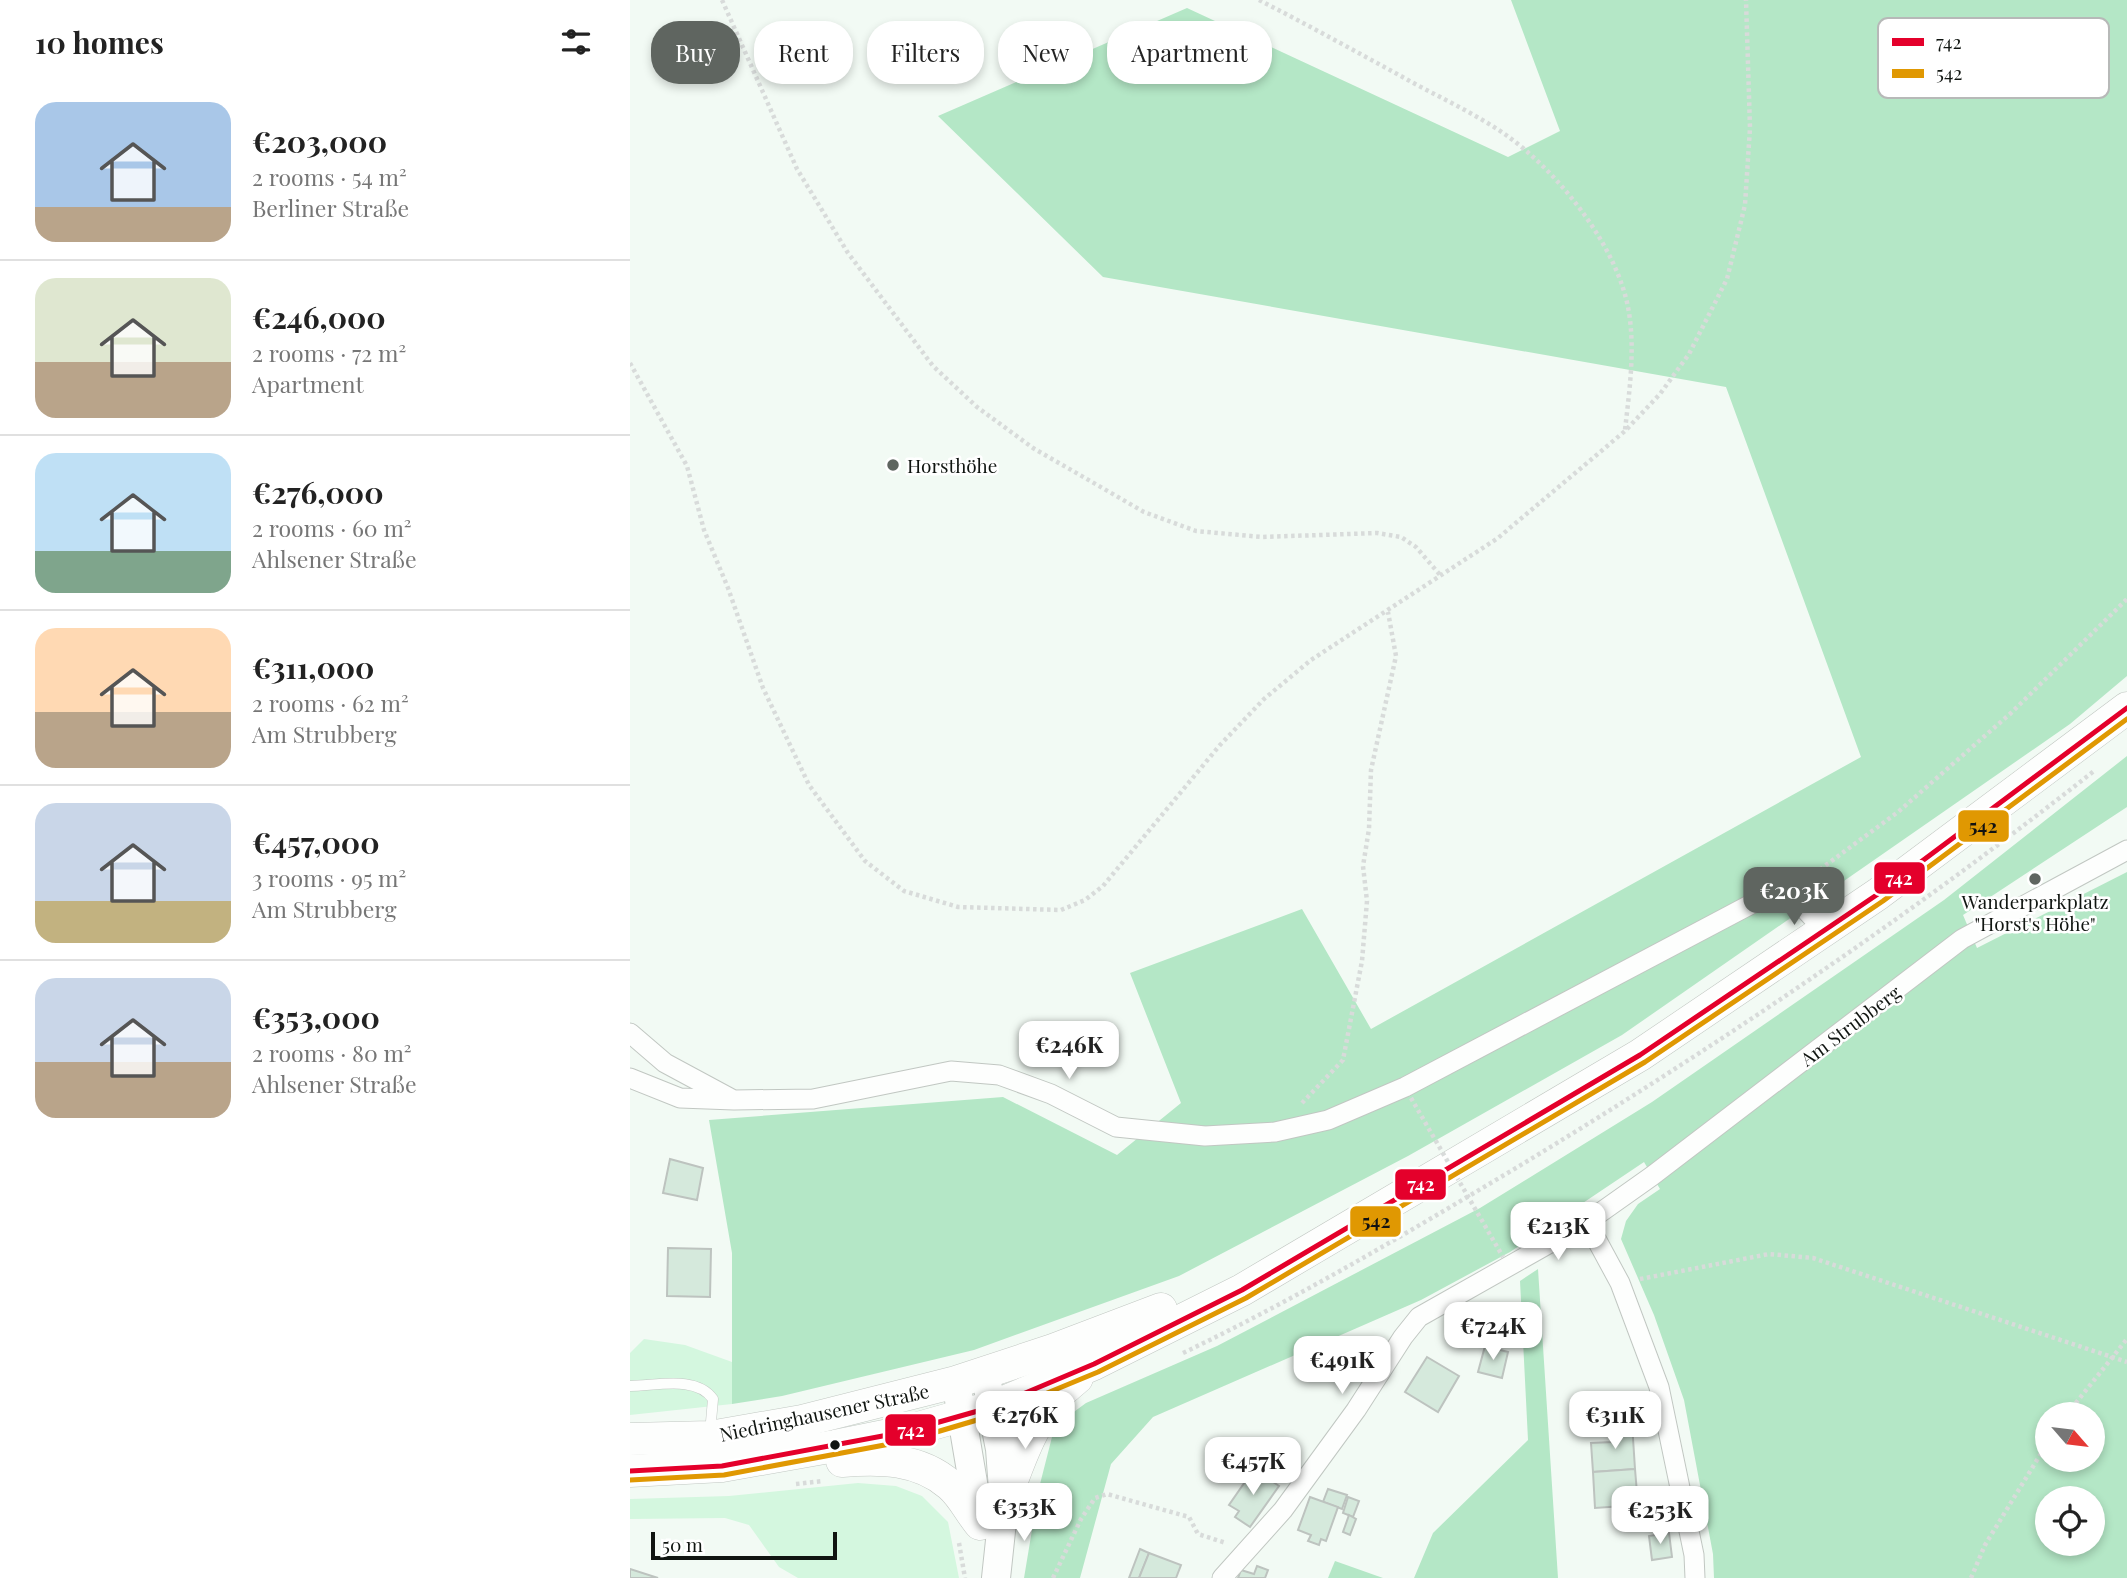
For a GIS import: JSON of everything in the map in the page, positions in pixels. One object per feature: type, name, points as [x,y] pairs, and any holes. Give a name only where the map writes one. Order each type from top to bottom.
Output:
[{"type":"main road","name":"Niedringhausener Straße","points":[[630,1471],[722,1466],[870,1439],[977,1411],[1094,1364],[1242,1290],[1640,1055],[1825,931],[2032,781],[2127,708]]},
{"type":"main road","name":"Niedringhausener Straße","points":[[630,1439],[710,1437],[802,1421],[970,1377],[1120,1326],[1326,1238]]},
{"type":"main road","points":[[1004,1503],[1028,1436],[1062,1389],[1094,1364]]},
{"type":"main road","points":[[970,1377],[977,1411],[979,1524],[988,1578]]},
{"type":"main road","points":[[977,1411],[1000,1449],[1004,1503],[996,1578]]},
{"type":"main road","points":[[722,1466],[882,1458],[915,1465],[951,1485],[979,1524]]},
{"type":"street","name":"Am Strubberg","points":[[1222,1578],[1245,1549],[1283,1510],[1419,1317],[1587,1222],[1652,1176],[1962,939],[2127,850]]},
{"type":"street","points":[[630,1078],[680,1098],[734,1100],[813,1099],[902,1079],[963,1072],[999,1075],[1022,1081],[1116,1127],[1205,1136],[1275,1132],[1328,1120],[1405,1087],[1759,900],[1785,895],[1800,904],[1825,931]]},
{"type":"street","points":[[630,1033],[665,1063],[734,1100]]},
{"type":"street","points":[[1587,1222],[1620,1283],[1658,1387],[1694,1555],[1695,1578]]},
{"type":"lane","points":[[630,1386],[696,1384],[707,1391],[713,1399],[710,1437]]},
{"type":"path","points":[[722,0],[797,169],[848,253],[933,366],[978,407],[1033,448],[1144,512],[1196,531],[1262,537],[1377,533],[1401,537],[1416,547],[1441,576]]},
{"type":"path","points":[[1259,0],[1505,134],[1552,176],[1583,213],[1612,262],[1624,290],[1631,327],[1630,386],[1625,431]]},
{"type":"path","points":[[630,363],[632,372],[687,466],[704,530],[728,588],[763,688],[809,785],[865,860],[904,891],[958,907],[1061,910],[1085,900],[1103,886],[1220,745],[1264,699],[1311,660],[1498,538],[1625,431],[1660,394],[1689,355],[1710,318],[1727,279],[1745,205],[1750,128],[1746,0]]},
{"type":"path","points":[[1785,895],[1898,812],[2011,713],[2127,599]]},
{"type":"path","points":[[1275,1132],[1343,1060],[1362,961],[1367,901],[1363,866],[1369,829],[1371,770],[1396,656],[1388,612]]},
{"type":"path","points":[[1411,1098],[1503,1257]]},
{"type":"path","points":[[1620,1283],[1769,1254],[1813,1258],[2127,1362]]},
{"type":"path","points":[[2077,1402],[2127,1339]]},
{"type":"path","points":[[1971,1578],[1985,1545],[2035,1463]]},
{"type":"path","points":[[1053,1578],[1081,1519],[1096,1498],[1107,1494],[1189,1517],[1198,1534],[1245,1549]]},
{"type":"green space","points":[[1511,0],[2127,0],[2127,676],[2070,724],[1622,1035],[1408,1156],[1179,1276],[974,1350],[782,1396],[732,1404],[732,1253],[709,1120],[1003,1097],[1117,1155],[1181,1103],[1130,973],[1302,909],[1371,1029],[1861,757],[1726,387],[1103,277],[938,116],[1012,84],[1093,84],[1093,49],[1107,43],[1107,84],[1272,84],[1272,47],[1508,157],[1560,131]]},
{"type":"green space","points":[[1187,8],[1215,21],[1157,21]]},
{"type":"green space","points":[[2127,756],[2127,807],[1963,915],[1977,948],[2127,872],[2127,1578],[1714,1578],[1713,1554],[1684,1400],[1654,1315],[1621,1239],[1626,1221],[1638,1204],[1660,1189],[1644,1162],[1510,1252],[1421,1300],[1153,1417],[1111,1464],[1080,1578],[1024,1578],[1039,1488],[1052,1437],[1067,1417],[1086,1403],[1217,1346],[1480,1208],[1652,1102],[1944,900]]},
{"type":"green space","points":[[1538,1269],[1558,1578],[1414,1578],[1433,1533],[1528,1440],[1520,1281]]},
{"type":"green space","points":[[644,1339],[685,1345],[732,1362],[732,1404],[630,1415],[630,1353]]},
{"type":"green space","points":[[858,1483],[896,1486],[922,1496],[948,1522],[959,1578],[798,1578],[779,1567],[749,1525],[725,1518],[630,1519],[630,1499],[729,1496]]},
{"type":"green space","points":[[1335,1561],[1383,1578],[1328,1578]]},
{"type":"building","points":[[670,1159],[703,1168],[697,1200],[663,1193]]},
{"type":"building","points":[[668,1248],[711,1249],[710,1297],[667,1296]]},
{"type":"building","points":[[1485,1346],[1508,1352],[1502,1378],[1478,1372]]},
{"type":"building","points":[[1427,1357],[1459,1376],[1438,1412],[1405,1392]]},
{"type":"building","points":[[1632,1423],[1635,1469],[1593,1472],[1591,1443],[1613,1442],[1612,1425]]},
{"type":"building","points":[[1254,1469],[1279,1486],[1250,1527],[1235,1517],[1239,1511],[1229,1505]]},
{"type":"building","points":[[1635,1469],[1638,1505],[1595,1508],[1593,1472]]},
{"type":"building","points":[[1328,1489],[1347,1495],[1342,1509],[1323,1502]]},
{"type":"building","points":[[1310,1497],[1338,1507],[1326,1541],[1321,1539],[1319,1545],[1308,1541],[1311,1535],[1298,1530]]},
{"type":"building","points":[[1348,1497],[1359,1501],[1353,1517],[1343,1513]]},
{"type":"building","points":[[1634,1505],[1634,1518],[1617,1519],[1616,1506]]},
{"type":"building","points":[[1349,1515],[1356,1519],[1350,1535],[1343,1532]]},
{"type":"building","points":[[1669,1533],[1672,1557],[1652,1560],[1649,1536]]},
{"type":"building","points":[[1140,1549],[1149,1553],[1139,1578],[1129,1578]]},
{"type":"building","points":[[1149,1553],[1181,1565],[1176,1578],[1139,1578]]},
{"type":"building","points":[[1257,1566],[1268,1570],[1265,1578],[1238,1578],[1241,1570],[1254,1574]]},
{"type":"building","points":[[630,1569],[658,1578],[630,1578]]},
{"type":"transit line","name":"742","points":[[630,1471],[722,1466],[904,1432],[992,1407],[1094,1364],[1242,1290],[1640,1055],[1878,894],[2127,708]]},
{"type":"transit line","name":"542","points":[[630,1480],[724,1475],[906,1441],[994,1415],[1098,1372],[1246,1298],[1645,1062],[1883,901],[2127,719]]},
{"type":"place","name":"Horsthöhe","points":[[893,465]]},
{"type":"place","name":"Wanderparkplatz \"Horst's Höhe\"","points":[[2035,879]]}]
